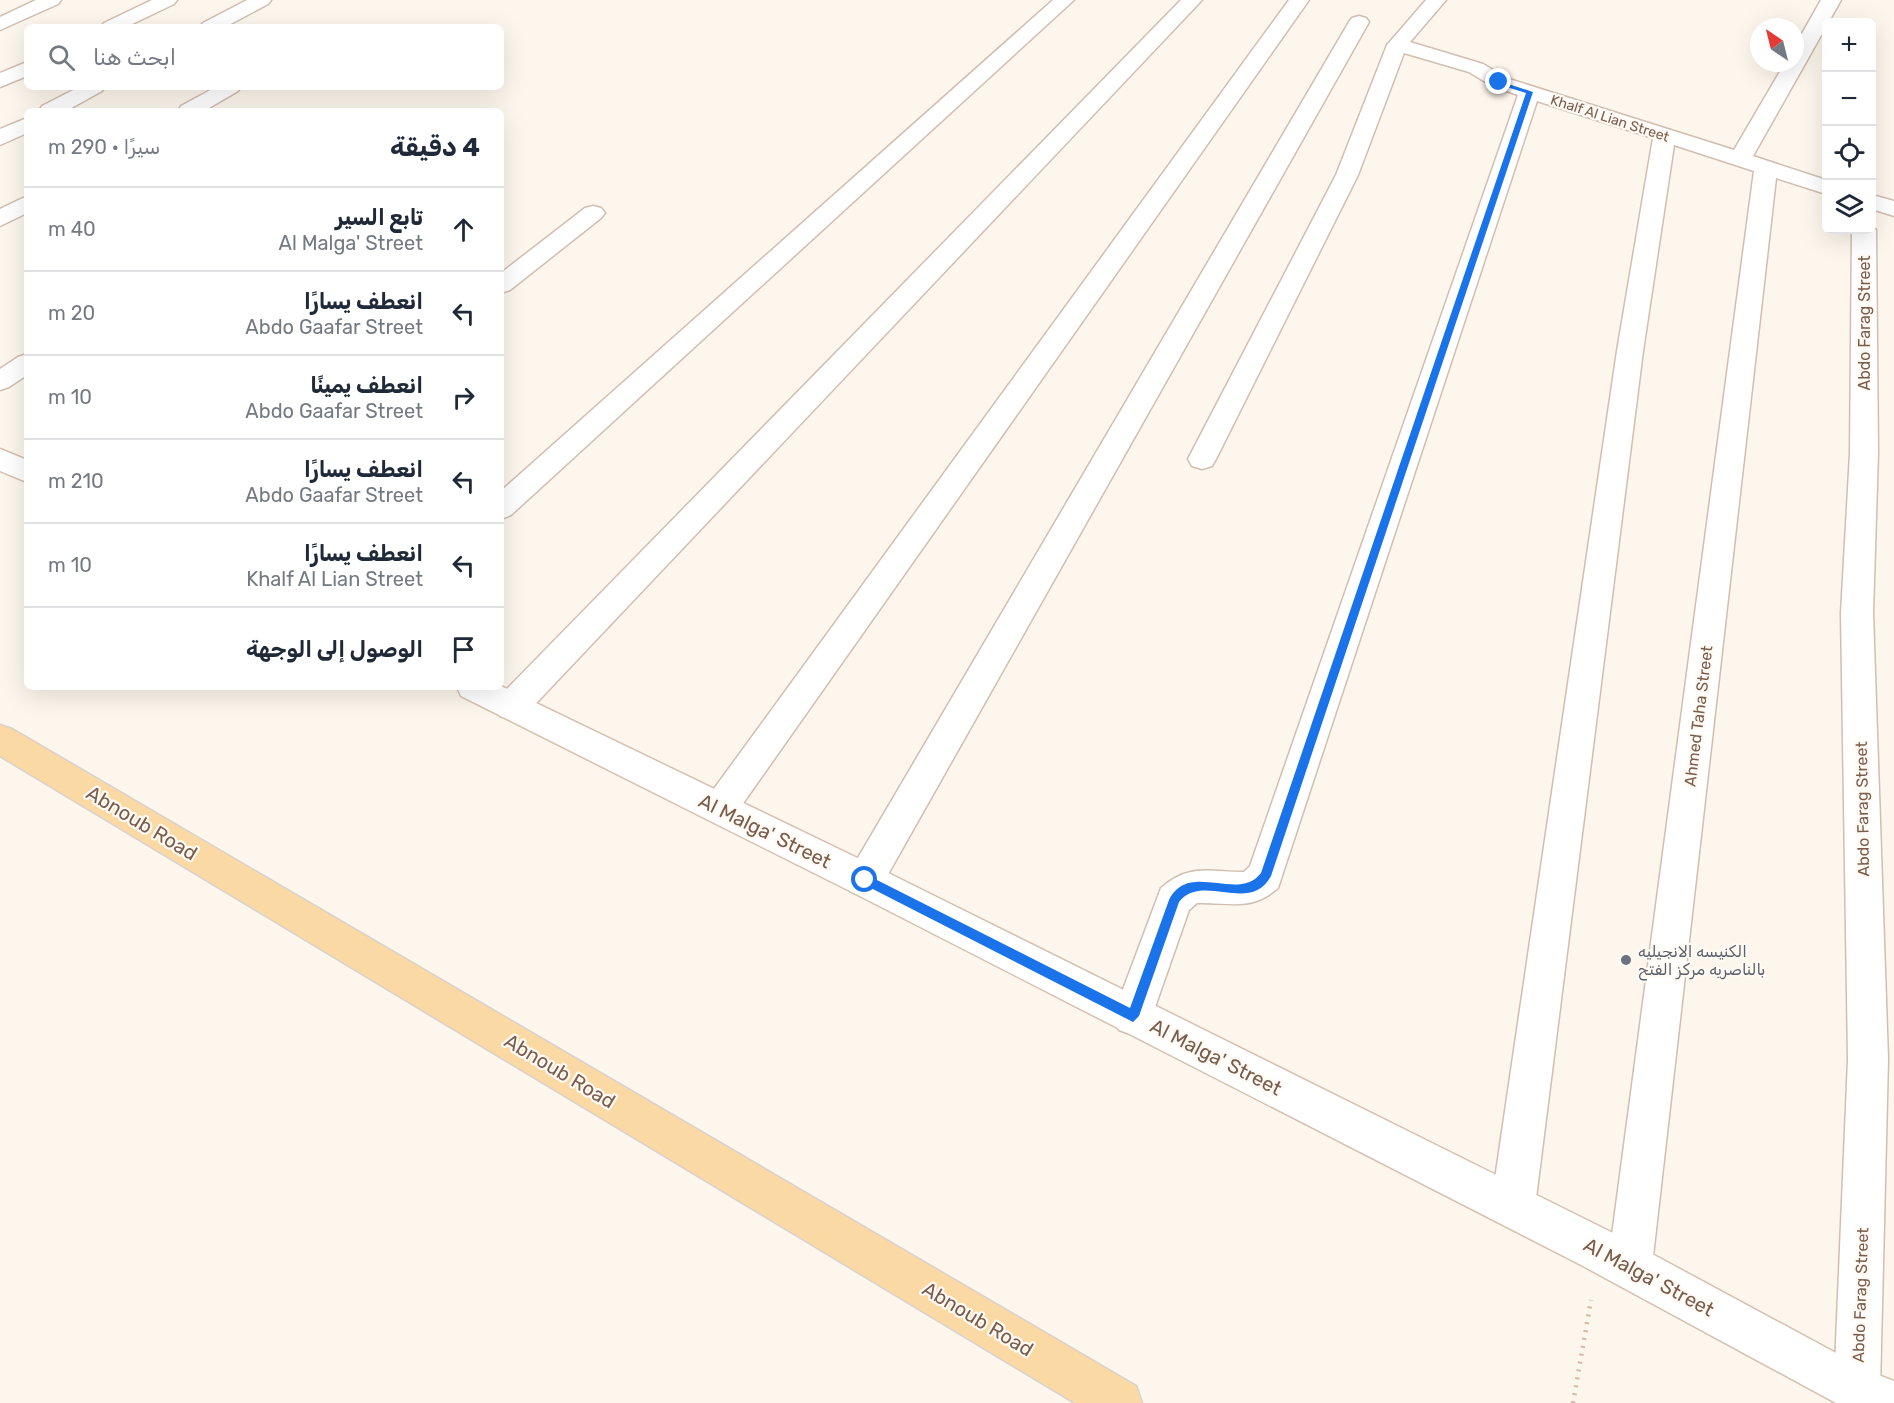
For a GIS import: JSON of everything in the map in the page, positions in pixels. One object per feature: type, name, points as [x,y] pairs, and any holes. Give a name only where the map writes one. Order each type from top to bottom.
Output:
[{"type":"main road","name":"Abnoub Road","points":[[0,739],[1119,1403]]},
{"type":"street","points":[[0,24],[51,0]]},
{"type":"street","points":[[117,24],[167,0]]},
{"type":"street","points":[[216,24],[261,0]]},
{"type":"street","points":[[504,505],[1064,0]]},
{"type":"street","points":[[512,706],[1192,0]]},
{"type":"street","points":[[720,808],[1299,0]]},
{"type":"street","points":[[1202,459],[1347,175],[1397,45],[1436,0]]},
{"type":"street","points":[[1753,164],[1832,0]]},
{"type":"street","points":[[865,880],[1359,22]]},
{"type":"street","name":"Khalf Al Lian Street","points":[[1397,45],[1476,68],[1499,82],[1822,186]]},
{"type":"street","points":[[0,81],[24,69]]},
{"type":"street","points":[[56,108],[89,90]]},
{"type":"street","points":[[194,108],[226,90]]},
{"type":"street","points":[[1133,1016],[1174,900],[1182,890],[1195,885],[1241,890],[1260,883],[1265,876],[1530,92]]},
{"type":"street","points":[[0,138],[24,126]]},
{"type":"street","points":[[1513,1206],[1630,351],[1664,135]]},
{"type":"street","name":"Ahmed Taha Street","points":[[1630,1265],[1753,164]]},
{"type":"street","points":[[1876,203],[1894,209]]},
{"type":"street","points":[[0,219],[24,205]]},
{"type":"street","points":[[504,283],[593,213]]},
{"type":"street","name":"Abdo Farag Street","points":[[1864,234],[1864,453],[1857,613],[1874,1396]]},
{"type":"street","points":[[0,381],[24,365]]},
{"type":"street","points":[[0,459],[24,471]]},
{"type":"street","name":"Al Malga' Street","points":[[479,690],[865,880],[1630,1265],[1874,1396]]},
{"type":"path","points":[[1574,1403],[1590,1305]]},
{"type":"place","name":"الكنيسه الانجيليه بالناصريه مركز الفتح","points":[[1626,960]]},
{"type":"route","points":[[865,880],[1133,1016],[1174,900],[1182,890],[1195,885],[1241,890],[1260,883],[1265,876],[1530,92],[1499,82]]}]
